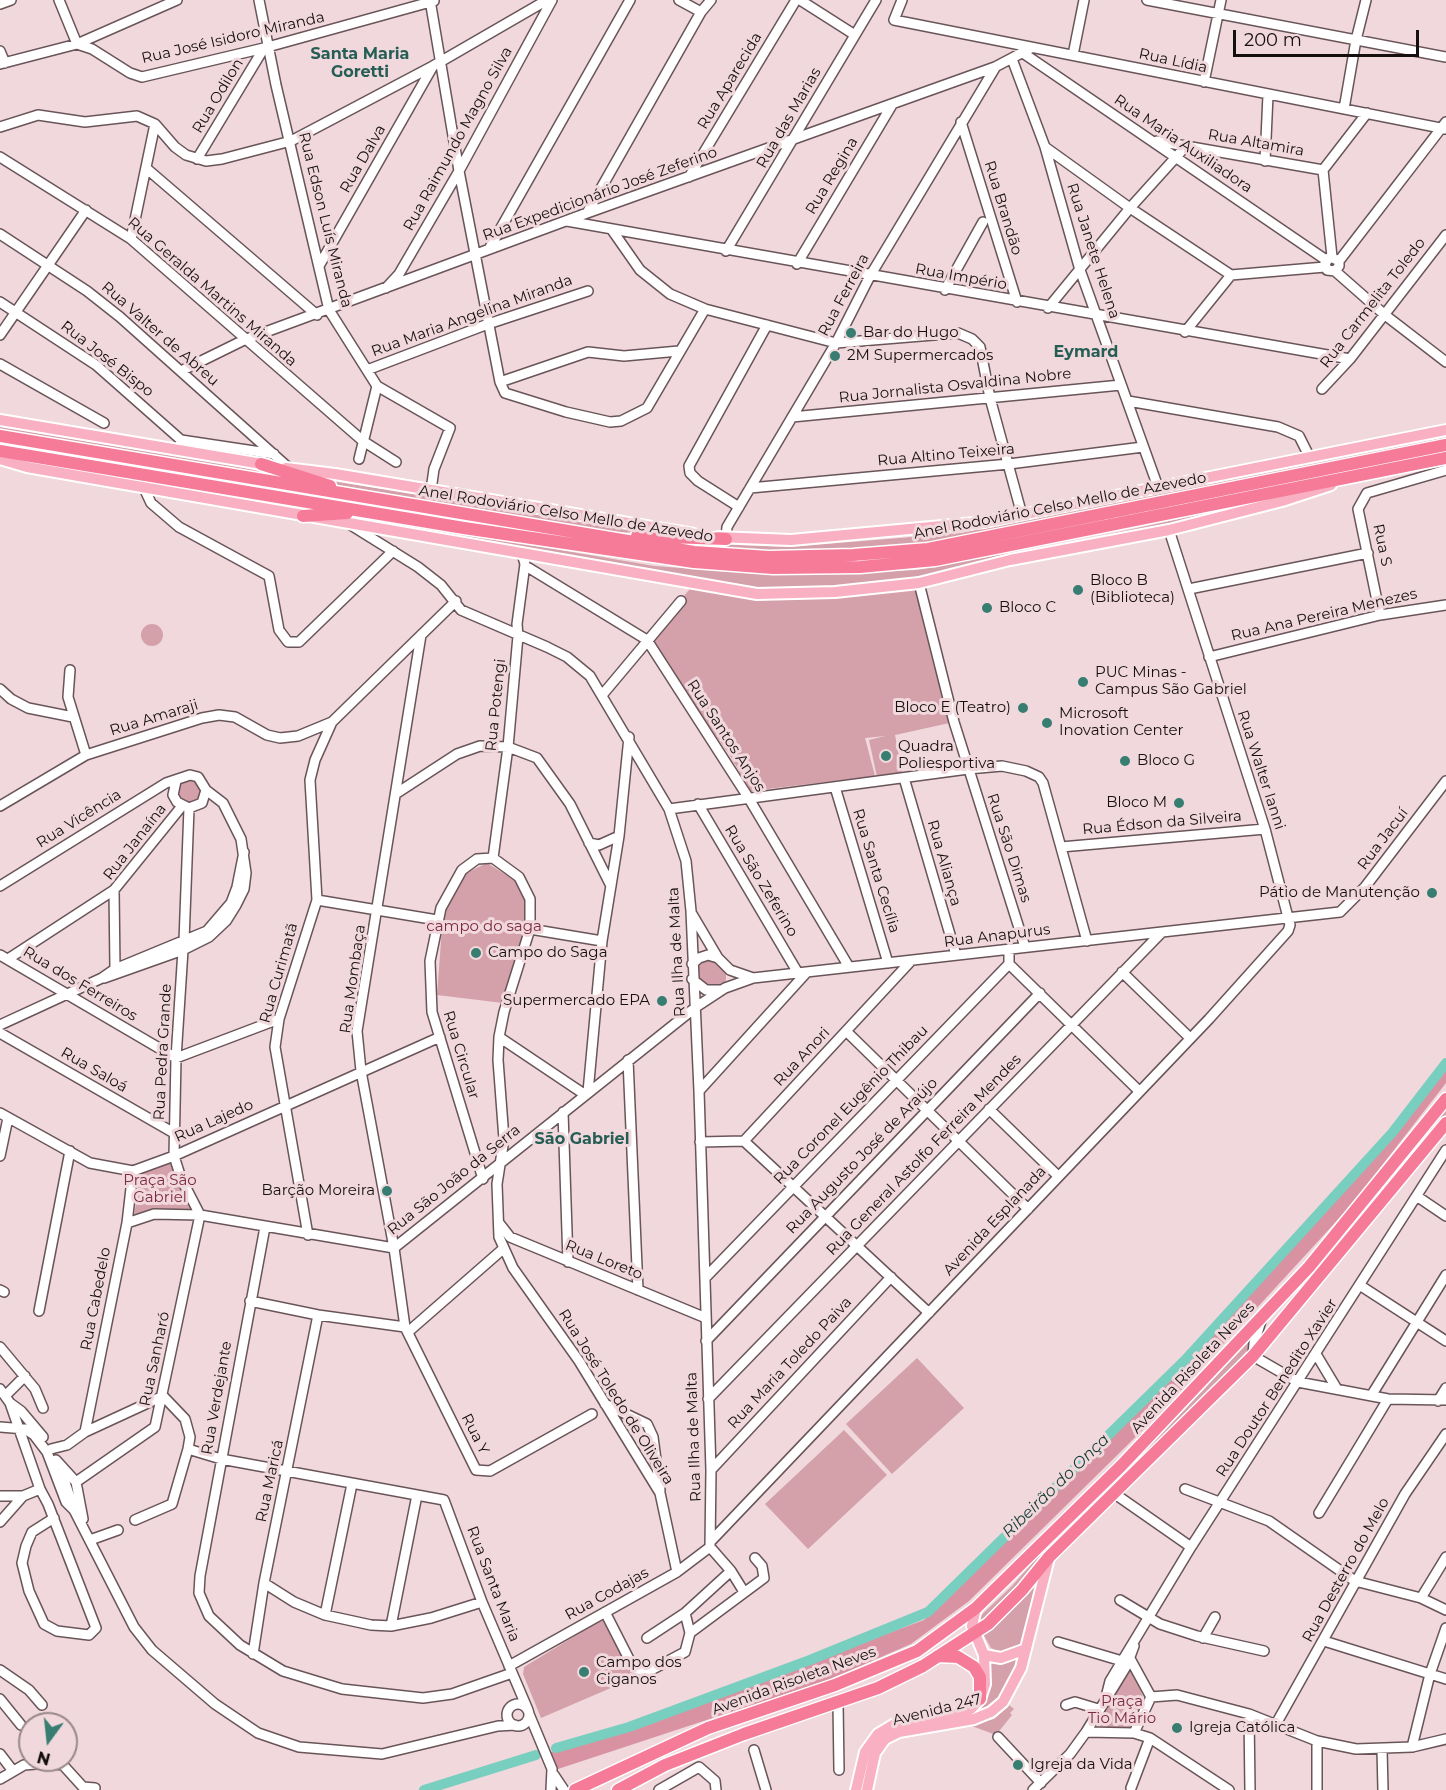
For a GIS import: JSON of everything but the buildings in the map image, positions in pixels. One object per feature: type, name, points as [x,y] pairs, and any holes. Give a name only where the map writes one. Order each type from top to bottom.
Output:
[{"type":"highway","name":"Anel Rodoviário Celso Mello de Azevedo","points":[[0,436],[372,506],[694,562],[773,568],[860,567],[935,560],[1446,458]]},
{"type":"highway","name":"Anel Rodoviário Celso Mello de Azevedo","points":[[0,451],[372,506],[589,534],[694,552],[769,557],[853,555],[928,549],[1446,445]]},
{"type":"highway","points":[[261,464],[372,506]]},
{"type":"highway","points":[[303,516],[372,506]]},
{"type":"highway","points":[[589,534],[726,539]]},
{"type":"highway","name":"Avenida Risoleta Neves","points":[[575,1790],[708,1728],[835,1685],[916,1651],[976,1608],[1121,1466],[1263,1317],[1317,1258],[1446,1099]]},
{"type":"highway","points":[[620,1789],[665,1765],[878,1688],[938,1656],[988,1624],[1022,1590],[1049,1557],[1253,1356],[1446,1124]]},
{"type":"highway","points":[[938,1656],[958,1658],[974,1667],[980,1677],[980,1699]]},
{"type":"main road","name":"Anel Rodoviário Celso Mello de Azevedo","points":[[0,420],[180,445],[290,469],[726,539],[802,539],[952,526],[1022,515],[1446,430]]},
{"type":"main road","name":"Anel Rodoviário Celso Mello de Azevedo","points":[[3,460],[303,516],[758,594],[835,592],[919,583],[1010,560],[1169,530],[1311,493],[1348,478]]},
{"type":"main road","name":"Avenida 247","points":[[867,1790],[875,1754],[885,1739],[899,1732],[974,1719],[991,1712],[1003,1702],[1014,1684],[1026,1649],[1049,1557]]},
{"type":"main road","name":"Avenida 247","points":[[856,1790],[865,1752],[878,1734],[893,1725],[971,1709],[980,1699],[985,1684],[984,1655],[974,1634],[972,1619],[976,1608]]},
{"type":"main road","points":[[984,1655],[1001,1658],[1026,1649]]},
{"type":"street","points":[[0,4],[11,0]]},
{"type":"street","points":[[59,0],[77,44]]},
{"type":"street","points":[[0,51],[2,65],[77,44],[177,0]]},
{"type":"street","name":"Rua Edson Luís Miranda","points":[[259,0],[266,47],[291,141],[329,310],[377,386]]},
{"type":"street","points":[[0,127],[38,115],[85,122],[137,116],[155,124],[175,147],[197,159],[222,159],[291,141],[433,66],[547,0]]},
{"type":"street","name":"Rua Raimundo Magno Silva","points":[[384,289],[399,274],[459,171],[552,0]]},
{"type":"street","points":[[489,249],[630,0]]},
{"type":"street","points":[[679,0],[701,12]]},
{"type":"street","points":[[587,213],[701,12],[711,0]]},
{"type":"street","points":[[798,0],[855,35]]},
{"type":"street","name":"Rua Aparecida","points":[[689,177],[798,0]]},
{"type":"street","name":"Rua das Marias","points":[[726,251],[876,0]]},
{"type":"street","name":"Rua Lídia","points":[[902,0],[894,20],[1027,51],[1073,55],[1268,95],[1445,127]]},
{"type":"street","points":[[1073,55],[1084,0]]},
{"type":"street","points":[[1147,0],[1446,57]]},
{"type":"street","points":[[1204,82],[1221,0]]},
{"type":"street","points":[[1344,109],[1356,40],[1366,0]]},
{"type":"street","points":[[432,1],[459,171],[500,382],[505,393],[566,412],[610,422],[621,420],[647,408],[705,309]]},
{"type":"street","name":"Rua José Isidoro Miranda","points":[[77,44],[92,49],[130,73],[142,77],[266,47],[432,1]]},
{"type":"street","name":"Rua Odilon","points":[[197,159],[266,47]]},
{"type":"street","name":"Rua Expedicionário José Zeferino","points":[[181,371],[244,340],[317,315],[587,213],[995,67],[1027,51]]},
{"type":"street","name":"Rua Maria Auxiliadora","points":[[1027,51],[1150,140],[1330,261]]},
{"type":"street","name":"Rua Janete Helena","points":[[1012,58],[1045,147],[1080,270],[1158,487]]},
{"type":"street","name":"Rua Dalva","points":[[319,266],[433,66]]},
{"type":"street","name":"Rua Ferreira","points":[[726,539],[727,527],[836,343],[870,276],[995,67]]},
{"type":"street","points":[[1265,160],[1268,95]]},
{"type":"street","name":"Rua Regina","points":[[797,264],[892,105]]},
{"type":"street","points":[[1367,113],[1323,170],[1330,261],[1338,268],[1335,271],[1385,315],[1446,362]]},
{"type":"street","name":"Rua Brandão","points":[[961,122],[1017,302]]},
{"type":"street","points":[[131,239],[155,124]]},
{"type":"street","points":[[1045,147],[1130,208],[1231,275],[1330,261],[1445,127]]},
{"type":"street","name":"Rua Altamira","points":[[1150,140],[1323,170]]},
{"type":"street","points":[[1048,308],[1130,208],[1186,146]]},
{"type":"street","name":"Rua Geralda Martins Miranda","points":[[0,157],[131,239],[244,340],[363,441],[396,462]]},
{"type":"street","points":[[146,168],[317,315]]},
{"type":"street","points":[[0,334],[86,210]]},
{"type":"street","name":"Rua Império","points":[[567,221],[797,264],[1350,359]]},
{"type":"street","points":[[945,290],[983,222]]},
{"type":"street","points":[[612,230],[640,270],[670,294],[705,309],[836,343],[958,333],[972,339],[980,347],[990,398],[1022,515]]},
{"type":"street","name":"Rua Valter de Abreu","points":[[0,234],[48,264],[120,316],[290,469]]},
{"type":"street","name":"Rua Carmelita Toledo","points":[[1322,389],[1350,359],[1446,235]]},
{"type":"street","points":[[1185,332],[1231,275]]},
{"type":"street","name":"Rua Maria Angelina Miranda","points":[[367,370],[488,324],[588,291]]},
{"type":"street","name":"Rua José Bispo","points":[[0,302],[96,365],[180,445]]},
{"type":"street","points":[[739,507],[698,481],[690,473],[688,466],[767,325]]},
{"type":"street","points":[[500,382],[588,352],[624,356],[679,351]]},
{"type":"street","points":[[0,364],[104,423]]},
{"type":"street","name":"Rua Jornalista Osvaldina Nobre","points":[[792,417],[1121,385]]},
{"type":"street","points":[[359,459],[377,386],[450,428],[434,469],[431,490]]},
{"type":"street","points":[[1128,401],[1278,428],[1299,436],[1309,456]]},
{"type":"street","points":[[180,445],[243,449],[274,454]]},
{"type":"street","name":"Rua Altino Teixeira","points":[[750,488],[1009,464],[1143,447]]},
{"type":"street","points":[[243,449],[261,464]]},
{"type":"street","points":[[1431,461],[1446,464]]},
{"type":"street","name":"Rua S","points":[[1380,615],[1358,509],[1367,493],[1446,470]]},
{"type":"street","points":[[143,486],[151,503],[179,527],[269,576],[279,630],[288,642],[299,642],[393,551]]},
{"type":"street","name":"Rua Ilha de Malta","points":[[349,524],[393,551],[441,585],[461,610],[567,657],[590,676],[629,737],[669,808],[686,861],[691,911],[705,1278],[711,1544]]},
{"type":"street","name":"Rua Walter Ianni","points":[[1169,530],[1265,829],[1288,917]]},
{"type":"street","points":[[1189,589],[1368,553]]},
{"type":"street","name":"Rua Potengi","points":[[493,858],[508,747],[518,636],[517,624],[525,564],[522,554]]},
{"type":"street","points":[[522,577],[529,568],[551,559]]},
{"type":"street","name":"Rua Santos Anjos","points":[[529,568],[647,640],[748,797],[849,968]]},
{"type":"street","name":"Rua São Dimas","points":[[919,583],[968,769],[1026,948]]},
{"type":"street","points":[[603,694],[681,601]]},
{"type":"street","name":"Rua Amaraji","points":[[0,806],[86,755],[142,735],[219,715],[235,717],[267,735],[280,738],[298,736],[332,722],[456,602]]},
{"type":"street","name":"Rua Ana Pereira Menezes","points":[[1209,657],[1380,615],[1446,605]]},
{"type":"street","name":"Rua Mombaça","points":[[406,1330],[394,1248],[361,1071],[357,1031],[421,636]]},
{"type":"street","points":[[70,669],[68,697],[86,755]]},
{"type":"street","points":[[0,689],[11,699],[28,708],[73,717]]},
{"type":"street","name":"Rua Curimatã","points":[[308,1235],[275,1047],[279,1019],[317,900],[310,780],[315,760],[332,722]]},
{"type":"street","points":[[499,1037],[586,1093],[602,941],[619,836],[629,737]]},
{"type":"street","points":[[397,793],[457,754],[480,746],[508,747],[537,758],[570,804],[611,887]]},
{"type":"street","points":[[669,808],[968,769],[1002,766],[1026,771],[1039,777],[1043,783],[1087,940]]},
{"type":"street","points":[[0,1025],[102,978],[115,969],[209,937],[226,921],[244,889],[246,873],[241,839],[223,803],[206,790],[198,777],[190,775],[176,781],[173,795],[186,807],[202,803],[206,790]]},
{"type":"street","name":"Rua Aliança","points":[[904,778],[956,956]]},
{"type":"street","name":"Rua Vicência","points":[[0,886],[151,791],[176,781]]},
{"type":"street","name":"Rua Jacuí","points":[[1340,912],[1365,887],[1446,781]]},
{"type":"street","name":"Rua Santa Cecília","points":[[835,787],[888,963]]},
{"type":"street","name":"Rua São Zeferino","points":[[698,804],[803,973]]},
{"type":"street","name":"Rua Janaína","points":[[115,969],[114,891],[186,807]]},
{"type":"street","name":"Rua Pedra Grande","points":[[174,1156],[176,1058],[184,946],[186,807]]},
{"type":"street","name":"Rua Édson da Silveira","points":[[1061,847],[1265,829]]},
{"type":"street","points":[[589,843],[599,844],[619,836]]},
{"type":"street","name":"Rua Circular","points":[[483,1179],[432,1012],[430,962],[441,908],[462,870],[477,859],[493,858],[519,877],[530,899],[530,929],[504,1012],[499,1037],[498,1060],[504,1139],[501,1161]]},
{"type":"street","points":[[4,957],[114,891]]},
{"type":"street","points":[[317,900],[437,920]]},
{"type":"street","name":"Rua Anapurus","points":[[691,911],[704,938],[718,958],[730,970],[753,978],[1340,912]]},
{"type":"street","name":"Avenida Esplanada","points":[[711,1544],[1190,1038],[1288,931],[1288,917]]},
{"type":"street","points":[[530,929],[602,941]]},
{"type":"street","name":"Rua General Astolfo Ferreira Mendes","points":[[708,1399],[1162,932]]},
{"type":"street","points":[[102,978],[110,978],[184,946]]},
{"type":"street","points":[[1009,949],[1009,964],[1139,1091]]},
{"type":"street","points":[[692,963],[708,955],[718,958]]},
{"type":"street","name":"Rua dos Ferreiros","points":[[4,957],[65,995],[176,1058]]},
{"type":"street","name":"Rua Anori","points":[[744,1141],[910,961]]},
{"type":"street","name":"Rua Coronel Eugênio Thibau","points":[[705,1278],[1009,964]]},
{"type":"street","points":[[692,979],[706,990],[724,989],[730,970]]},
{"type":"street","points":[[1122,972],[1190,1038]]},
{"type":"street","points":[[699,1091],[803,973]]},
{"type":"street","name":"Rua São João da Serra","points":[[127,1223],[154,1214],[200,1215],[394,1248],[696,1007],[724,989],[753,978]]},
{"type":"street","name":"Rua Augusto José de Araújo","points":[[706,1341],[1040,993]]},
{"type":"street","points":[[176,1058],[279,1019]]},
{"type":"street","points":[[846,1031],[1028,1209]]},
{"type":"street","name":"Rua Saloá","points":[[0,1033],[174,1133]]},
{"type":"street","name":"Rua Lajedo","points":[[133,1171],[174,1156],[441,1037]]},
{"type":"street","points":[[628,1060],[638,1290]]},
{"type":"street","points":[[989,1109],[1058,1176]]},
{"type":"street","points":[[563,1112],[568,1262]]},
{"type":"street","points":[[0,1156],[4,1115],[90,1163],[133,1171]]},
{"type":"street","points":[[700,1142],[744,1141],[795,1185],[929,1313]]},
{"type":"street","name":"Rua Doutor Benedito Xavier","points":[[1039,1786],[1070,1754],[1086,1732],[1126,1657],[1191,1547],[1222,1504],[1446,1150]]},
{"type":"street","points":[[39,1311],[70,1151]]},
{"type":"street","points":[[174,1156],[181,1178],[200,1215]]},
{"type":"street","points":[[250,1301],[318,1316],[406,1330],[503,1250],[498,1221],[497,1184],[501,1161]]},
{"type":"street","name":"Rua Cabedelo","points":[[85,1432],[127,1223],[133,1171]]},
{"type":"street","points":[[1418,1197],[1446,1216]]},
{"type":"street","name":"Rua Sanharó","points":[[76,1482],[155,1427],[200,1215]]},
{"type":"street","name":"Rua Loreto","points":[[498,1221],[510,1238],[706,1318]]},
{"type":"street","name":"Rua Verdejante","points":[[253,1654],[209,1616],[199,1593],[221,1459],[265,1227]]},
{"type":"street","name":"Rua José Toledo de Oliveira","points":[[503,1250],[605,1404],[660,1493],[677,1572]]},
{"type":"street","points":[[1371,1396],[1446,1275]]},
{"type":"street","name":"Rua Maria Toledo Paiva","points":[[711,1470],[891,1277]]},
{"type":"street","points":[[1361,1286],[1446,1341]]},
{"type":"street","name":"Rua Maricá","points":[[253,1654],[264,1583],[318,1316]]},
{"type":"street","points":[[1263,1317],[1254,1343],[1253,1356],[1298,1382],[1388,1399],[1442,1401],[1446,1388]]},
{"type":"street","name":"Rua Y","points":[[406,1330],[476,1470],[490,1471],[591,1414]]},
{"type":"street","points":[[0,1347],[35,1389],[43,1408]]},
{"type":"street","points":[[1316,1354],[1337,1389]]},
{"type":"street","points":[[5,1396],[25,1376]]},
{"type":"street","points":[[5,1396],[40,1489],[54,1518],[96,1628],[89,1635],[57,1631],[44,1624],[28,1591],[22,1563],[26,1546],[32,1532],[54,1518]]},
{"type":"street","points":[[5,1396],[21,1411],[51,1449],[74,1510],[134,1627],[152,1650],[215,1704],[266,1737],[299,1747],[382,1754],[482,1729],[516,1726],[526,1723],[528,1712],[520,1704],[509,1708],[482,1729]]},
{"type":"street","points":[[51,1449],[67,1445],[85,1432],[163,1396],[185,1419],[190,1437],[188,1449],[172,1504],[135,1520]]},
{"type":"street","points":[[1319,1513],[1388,1399]]},
{"type":"street","points":[[605,1404],[647,1424],[653,1437],[660,1493]]},
{"type":"street","points":[[0,1426],[17,1426],[34,1435],[47,1452],[66,1502],[74,1510]]},
{"type":"street","name":"Rua Desterro do Melo","points":[[1276,1724],[1405,1494],[1446,1434]]},
{"type":"street","points":[[188,1449],[221,1459],[417,1495],[391,1626]]},
{"type":"street","points":[[56,1460],[76,1482],[88,1537]]},
{"type":"street","points":[[325,1615],[352,1484]]},
{"type":"street","points":[[0,1496],[23,1496],[40,1489]]},
{"type":"street","points":[[1185,1489],[1269,1521],[1355,1581],[1421,1598],[1446,1610]]},
{"type":"street","points":[[1115,1494],[1191,1547]]},
{"type":"street","name":"Rua Santa Maria","points":[[417,1495],[444,1500],[482,1602],[553,1772],[564,1790]]},
{"type":"street","points":[[0,1522],[23,1496]]},
{"type":"street","points":[[88,1537],[118,1530]]},
{"type":"street","points":[[711,1544],[744,1592]]},
{"type":"street","name":"Rua Codajas","points":[[253,1654],[283,1671],[312,1682],[342,1689],[423,1698],[452,1694],[512,1673],[606,1612],[677,1572],[711,1544]]},
{"type":"street","points":[[1421,1598],[1446,1557]]},
{"type":"street","points":[[690,1633],[764,1578],[762,1566],[755,1558]]},
{"type":"street","points":[[647,1638],[685,1612],[731,1571]]},
{"type":"street","points":[[264,1583],[294,1602],[325,1615],[358,1623],[391,1626],[431,1618],[482,1602]]},
{"type":"street","points":[[1120,1600],[1148,1619],[1203,1638],[1264,1651]]},
{"type":"street","points":[[606,1612],[631,1664],[643,1671],[653,1669],[685,1652],[690,1633],[685,1612]]},
{"type":"street","points":[[1203,1638],[1215,1617]]},
{"type":"street","points":[[1412,1747],[1430,1674],[1446,1628]]},
{"type":"street","points":[[1324,1641],[1446,1679]]},
{"type":"street","points":[[1058,1642],[1126,1657],[1151,1697]]},
{"type":"street","points":[[1,1673],[29,1690],[42,1705]]},
{"type":"street","points":[[512,1673],[514,1698],[509,1708],[508,1720],[530,1732],[542,1744]]},
{"type":"street","points":[[1151,1697],[1177,1695],[1249,1714],[1317,1741],[1356,1749],[1412,1747],[1446,1739]]},
{"type":"street","points":[[1134,1733],[1151,1697]]},
{"type":"street","points":[[0,1699],[18,1721]]},
{"type":"street","points":[[1066,1705],[1075,1702],[1098,1709]]},
{"type":"street","points":[[838,1703],[839,1770]]},
{"type":"street","points":[[1249,1714],[1250,1790]]},
{"type":"street","points":[[1086,1732],[1134,1733],[1150,1738],[1226,1789]]},
{"type":"street","points":[[998,1737],[1039,1786],[1050,1790]]},
{"type":"street","points":[[1131,1788],[1150,1738]]},
{"type":"street","points":[[1317,1741],[1317,1790]]},
{"type":"street","points":[[1382,1749],[1383,1790]]},
{"type":"street","points":[[754,1750],[766,1790]]},
{"type":"street","points":[[0,1754],[13,1771]]},
{"type":"street","points":[[0,1779],[36,1762],[63,1765],[83,1787],[95,1788]]},
{"type":"street","points":[[659,1790],[699,1767],[715,1781],[716,1790]]},
{"type":"street","points":[[551,1790],[553,1772]]},
{"type":"green space","points":[[0,427],[242,467],[292,480],[0,433]]},
{"type":"green space","points":[[1446,436],[1446,443],[909,547],[834,552],[752,551],[661,542],[788,547],[962,533]]},
{"type":"green space","points":[[18,459],[334,512],[303,512]]},
{"type":"green space","points":[[312,478],[646,532],[597,533],[360,493]]},
{"type":"green space","points":[[1262,501],[1142,531],[963,566],[914,579],[919,583],[954,722],[895,735],[902,772],[877,777],[869,740],[885,736],[865,738],[875,776],[751,791],[729,754],[647,640],[694,584],[325,516],[361,516],[654,566],[775,575],[917,570],[1091,538]]},
{"type":"green space","points":[[152,624],[160,627],[163,635],[160,643],[152,646],[144,643],[141,635],[144,627]]},
{"type":"green space","points":[[189,780],[197,784],[201,792],[197,800],[189,804],[181,800],[177,792],[181,784]]},
{"type":"green space","name":"campo do saga","points":[[487,863],[516,881],[526,902],[526,929],[503,1003],[437,995],[443,915],[462,875]]},
{"type":"green space","points":[[706,958],[722,964],[726,973],[726,981],[718,987],[710,989],[700,984],[695,975],[699,960]]},
{"type":"green space","points":[[1446,1108],[1446,1115],[1404,1170],[1256,1342]]},
{"type":"green space","name":"Praça São Gabriel","points":[[171,1160],[196,1210],[147,1212],[134,1216],[140,1176],[144,1171]]},
{"type":"green space","points":[[1251,1339],[1250,1348],[1000,1605],[975,1625],[974,1622],[1012,1586],[1057,1535]]},
{"type":"green space","points":[[917,1358],[964,1408],[892,1474],[846,1424]]},
{"type":"green space","points":[[844,1430],[887,1475],[808,1549],[765,1504]]},
{"type":"green space","points":[[1038,1584],[1020,1645],[1017,1649],[1002,1653],[991,1648],[983,1634]]},
{"type":"green space","name":"Campo dos Ciganos","points":[[606,1617],[634,1678],[541,1718],[523,1674],[524,1667]]},
{"type":"green space","points":[[1020,1659],[1003,1696],[991,1706],[973,1714],[988,1682],[989,1661]]},
{"type":"green space","name":"Praça Tio Mário","points":[[1132,1665],[1144,1700],[1131,1730],[1093,1725]]},
{"type":"green space","points":[[1009,1705],[1014,1709],[1010,1713],[1012,1715],[996,1735],[969,1725],[994,1719]]},
{"type":"shaded area","points":[[1446,1066],[1446,1083],[1352,1204],[1164,1409],[969,1601],[911,1644],[831,1679],[558,1769],[551,1752],[716,1697],[924,1620],[1220,1326],[1386,1143]]},
{"type":"waterway","name":"Ribeirão do Onça","points":[[556,1748],[629,1727],[810,1660],[928,1612],[1185,1360],[1392,1133],[1446,1063]]},
{"type":"waterway","name":"Ribeirão do Onça","points":[[424,1790],[536,1755]]},
{"type":"place","name":"Bar do Hugo","points":[[851,333]]},
{"type":"place","name":"2M Supermercados","points":[[835,356]]},
{"type":"place","name":"Bloco B (Biblioteca)","points":[[1078,590]]},
{"type":"place","name":"Bloco C","points":[[987,608]]},
{"type":"place","name":"PUC Minas - Campus São Gabriel","points":[[1083,682]]},
{"type":"place","name":"Bloco E (Teatro)","points":[[1023,708]]},
{"type":"place","name":"Microsoft Inovation Center","points":[[1047,723]]},
{"type":"place","name":"Quadra Poliesportiva","points":[[886,756]]},
{"type":"place","name":"Bloco G","points":[[1125,761]]},
{"type":"place","name":"Bloco M","points":[[1179,803]]},
{"type":"place","name":"Pátio de Manutenção","points":[[1432,893]]},
{"type":"place","name":"Campo do Saga","points":[[476,953]]},
{"type":"place","name":"Supermercado EPA","points":[[662,1001]]},
{"type":"place","name":"Barção Moreira","points":[[387,1191]]},
{"type":"place","name":"Campo dos Ciganos","points":[[584,1672]]},
{"type":"place","name":"Igreja Católica","points":[[1177,1728]]},
{"type":"place","name":"Igreja da Vida","points":[[1018,1765]]},
{"type":"district","name":"Santa Maria Goretti","points":[[360,63]]},
{"type":"district","name":"Eymard","points":[[1086,352]]},
{"type":"district","name":"São Gabriel","points":[[582,1139]]}]
